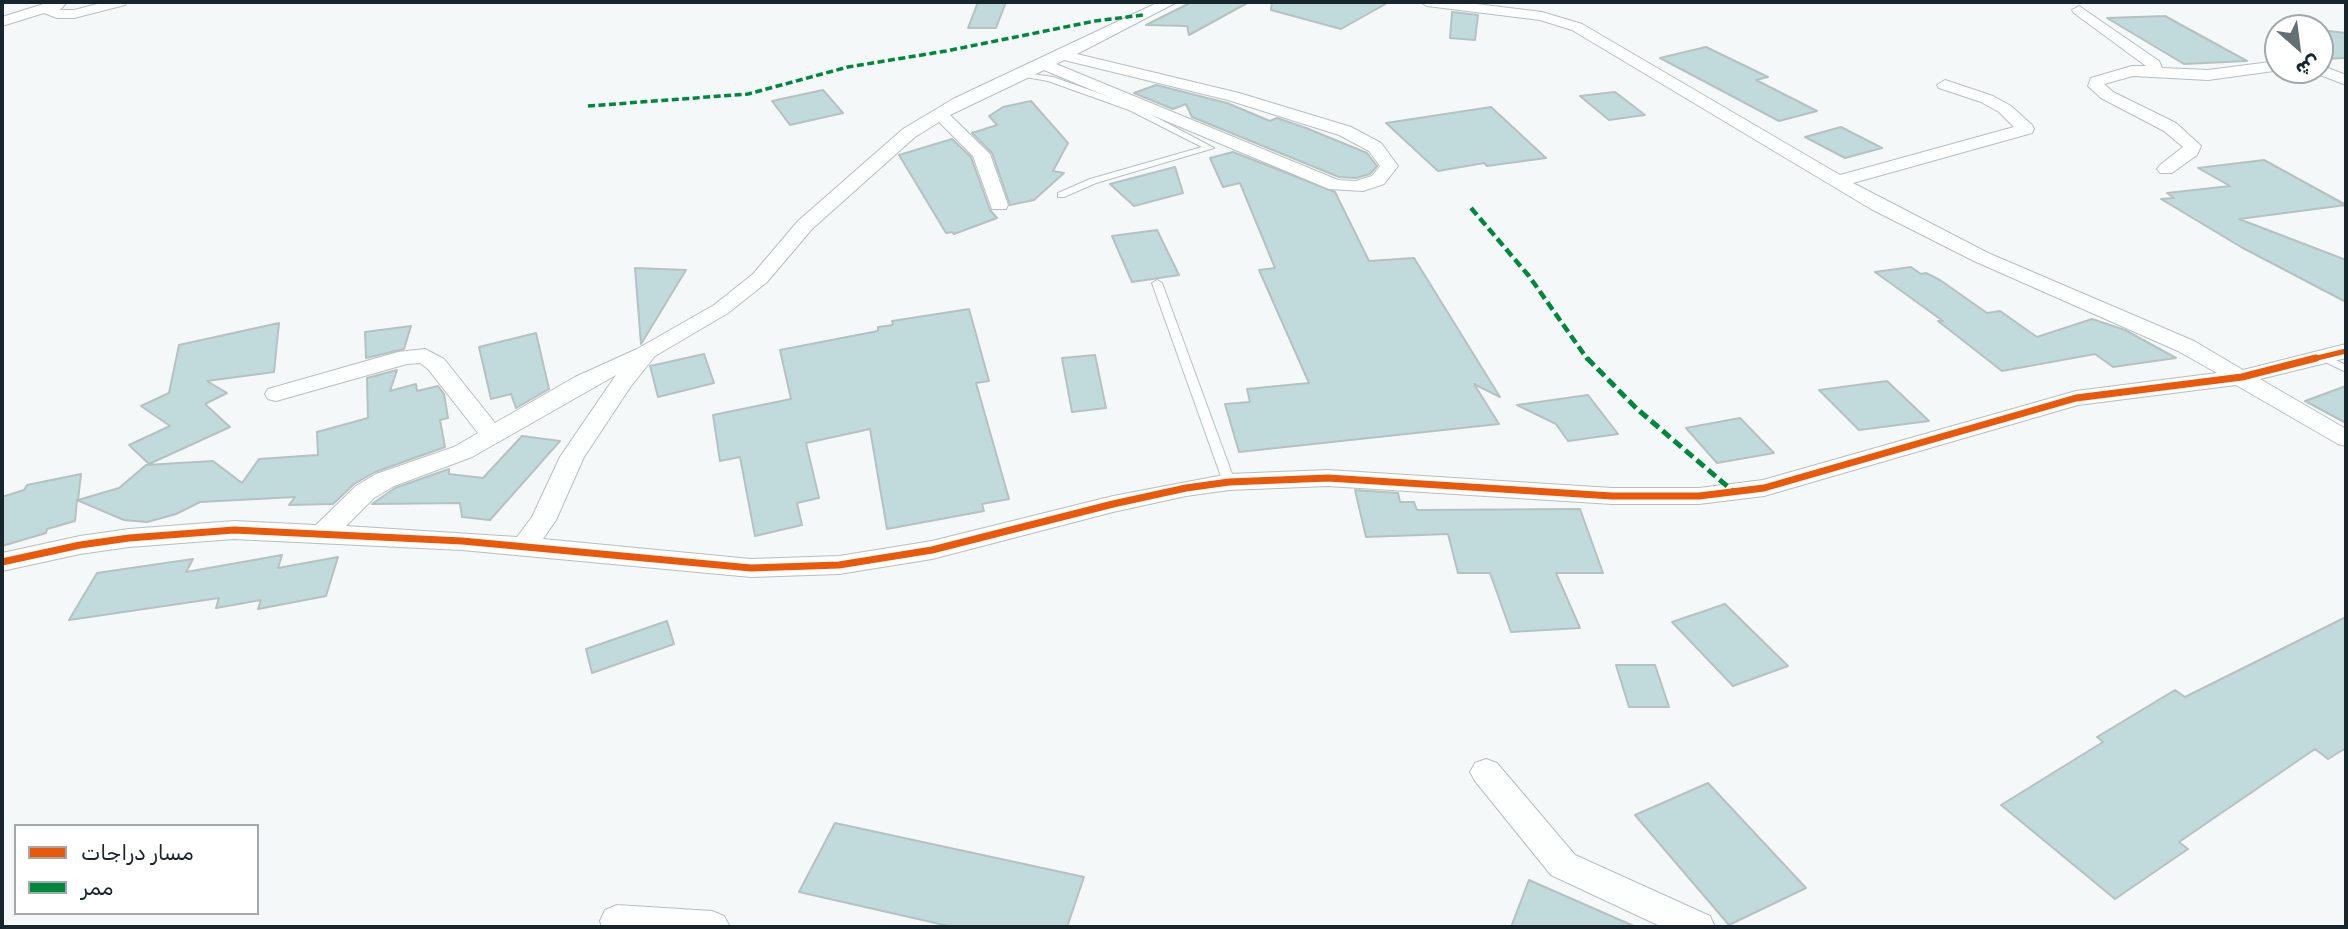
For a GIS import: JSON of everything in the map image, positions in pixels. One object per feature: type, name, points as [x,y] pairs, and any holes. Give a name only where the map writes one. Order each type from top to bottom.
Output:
[{"type":"street","points":[[54,5],[50,12],[64,15],[120,2]]},
{"type":"street","points":[[324,533],[365,492],[385,480],[463,452],[583,382],[647,352],[720,309],[760,278],[805,225],[909,133],[960,102],[1064,55],[1170,2]]},
{"type":"street","points":[[1427,2],[1542,16],[1577,27],[1732,116],[1836,182],[1981,257],[2175,341],[2346,439]]},
{"type":"street","points":[[2,22],[54,5]]},
{"type":"street","points":[[2079,10],[2154,64],[2154,72]]},
{"type":"street","points":[[1044,64],[1335,186],[1357,187],[1378,180],[1390,166],[1375,147],[1345,131],[1233,96],[1064,55]]},
{"type":"street","points":[[2166,169],[2191,151],[2192,146],[2170,127],[2107,95],[2096,86],[2102,78],[2122,72],[2208,75],[2264,68]]},
{"type":"street","points":[[1836,182],[2026,129],[2005,109],[1987,99],[1945,85]]},
{"type":"street","points":[[940,114],[981,155],[999,205]]},
{"type":"street","points":[[522,548],[543,520],[572,457],[622,382],[647,352]]},
{"type":"street","points":[[2,562],[80,545],[234,530],[462,541],[751,568],[839,565],[932,550],[1113,504],[1186,488],[1229,482],[1328,478],[1612,496],[1660,498],[1711,495],[1763,488],[2076,398],[2242,377],[2335,354]]},
{"type":"street","points":[[276,394],[406,358],[425,356],[436,364],[493,436]]},
{"type":"street","points":[[1486,772],[1563,865],[1698,927]]},
{"type":"street","points":[[617,921],[712,927]]},
{"type":"lane","points":[[1023,74],[1050,79],[1132,108],[1210,148],[1093,181],[1061,195]]},
{"type":"lane","points":[[1157,283],[1229,482]]},
{"type":"lane","points":[[2335,354],[2346,369]]},
{"type":"building","points":[[978,2],[1006,2],[996,28],[968,28]]},
{"type":"building","points":[[1192,2],[1249,2],[1189,35],[1187,26],[1146,25]]},
{"type":"building","points":[[1272,2],[1389,2],[1341,29],[1271,10]]},
{"type":"building","points":[[1452,12],[1478,15],[1475,40],[1450,38]]},
{"type":"building","points":[[2165,16],[2247,61],[2184,64],[2107,18]]},
{"type":"building","points":[[2334,32],[2346,33],[2346,58],[2334,58]]},
{"type":"building","points":[[1706,47],[1768,77],[1756,80],[1817,111],[1779,121],[1660,58]]},
{"type":"building","points":[[1156,85],[1227,103],[1270,121],[1277,118],[1306,128],[1367,153],[1377,166],[1370,174],[1356,178],[1339,177],[1192,117],[1186,104],[1173,109],[1134,93]]},
{"type":"building","points":[[823,90],[843,113],[790,125],[772,101]]},
{"type":"building","points":[[1615,92],[1645,115],[1609,120],[1580,96]]},
{"type":"building","points":[[1031,101],[1068,143],[1053,171],[1064,173],[1034,200],[1010,205],[992,153],[972,133],[997,125],[989,116],[1003,107]]},
{"type":"building","points":[[1491,107],[1546,158],[1487,166],[1484,163],[1438,171],[1386,123]]},
{"type":"building","points":[[1841,127],[1882,148],[1845,158],[1805,137]]},
{"type":"building","points":[[952,139],[971,157],[990,210],[997,218],[954,234],[946,233],[899,155]]},
{"type":"building","points":[[1233,152],[1335,192],[1369,261],[1414,258],[1500,397],[1474,384],[1499,424],[1239,452],[1225,404],[1250,402],[1247,389],[1309,383],[1259,270],[1275,268],[1240,183],[1223,187],[1210,158]]},
{"type":"building","points":[[2264,160],[2346,205],[2239,219],[2346,260],[2346,302],[2241,247],[2161,199],[2174,198],[2167,193],[2230,186],[2198,168]]},
{"type":"building","points":[[1175,167],[1183,193],[1134,206],[1110,184]]},
{"type":"building","points":[[1157,230],[1179,275],[1132,282],[1112,236]]},
{"type":"building","points":[[1911,267],[1921,274],[1926,273],[1940,280],[1987,313],[2000,311],[2037,337],[2092,319],[2125,330],[2176,358],[2113,367],[2095,354],[2002,371],[1938,321],[1943,321],[1875,272]]},
{"type":"building","points":[[635,268],[686,270],[641,344]]},
{"type":"building","points":[[969,309],[989,381],[976,383],[1009,499],[982,504],[984,511],[887,529],[870,429],[806,443],[819,498],[797,503],[802,525],[755,536],[740,457],[720,461],[713,415],[791,399],[780,350],[878,331],[878,327],[893,325],[892,321]]},
{"type":"building","points":[[279,323],[274,372],[207,381],[227,393],[205,404],[230,427],[149,464],[129,445],[170,426],[141,406],[169,393],[179,345]]},
{"type":"building","points":[[411,326],[404,349],[366,358],[365,332]]},
{"type":"building","points":[[536,333],[549,389],[516,408],[511,394],[491,399],[479,347]]},
{"type":"building","points":[[704,354],[714,383],[658,397],[650,366]]},
{"type":"building","points":[[1095,355],[1106,408],[1072,412],[1062,358]]},
{"type":"building","points":[[397,370],[390,391],[416,384],[417,391],[438,386],[444,394],[448,418],[440,420],[445,447],[375,472],[354,484],[333,504],[289,505],[295,497],[200,502],[176,514],[147,522],[124,520],[77,500],[75,521],[2,546],[2,497],[24,490],[27,485],[81,474],[78,500],[119,488],[146,465],[213,461],[242,483],[259,459],[318,455],[317,432],[368,418],[367,378]]},
{"type":"building","points":[[1887,381],[1929,421],[1859,430],[1819,390]]},
{"type":"building","points":[[2346,386],[2346,423],[2305,401]]},
{"type":"building","points":[[1588,395],[1618,434],[1568,441],[1556,424],[1517,405]]},
{"type":"building","points":[[1740,418],[1774,453],[1717,463],[1686,428]]},
{"type":"building","points":[[522,436],[560,441],[490,520],[462,517],[460,503],[372,504],[395,488],[449,469],[449,474],[483,478]]},
{"type":"building","points":[[1355,490],[1398,493],[1400,502],[1414,502],[1417,510],[1580,509],[1603,573],[1556,573],[1580,628],[1511,632],[1490,573],[1458,573],[1448,534],[1366,537]]},
{"type":"building","points":[[282,555],[278,568],[338,557],[326,596],[258,609],[261,600],[216,608],[219,598],[69,620],[97,573],[193,559],[186,572]]},
{"type":"building","points":[[1725,604],[1788,666],[1733,686],[1672,622]]},
{"type":"building","points":[[2346,617],[2346,748],[2328,759],[2315,749],[2179,842],[2188,849],[2115,899],[2001,805],[2103,742],[2097,737],[2175,690],[2185,697]]},
{"type":"building","points":[[667,621],[674,644],[592,673],[586,649]]},
{"type":"building","points":[[1616,665],[1655,665],[1669,707],[1629,707]]},
{"type":"building","points":[[1708,783],[1806,888],[1729,925],[1635,815]]},
{"type":"building","points":[[835,823],[1084,877],[1067,927],[953,927],[799,892]]},
{"type":"building","points":[[1529,880],[1636,927],[1511,927]]},
{"type":"marked path","points":[[588,106],[748,94],[848,67],[946,51],[1095,21],[1143,15]]},
{"type":"marked path","points":[[1471,208],[1529,276],[1591,364],[1636,408],[1734,492]]},
{"type":"cycle path","points":[[2,562],[80,545],[129,538],[234,530],[462,541],[751,568],[839,565],[932,550],[1113,504],[1186,488],[1229,482],[1328,478],[1612,496],[1699,496],[1764,488],[2076,398],[2242,377],[2346,351]]}]
